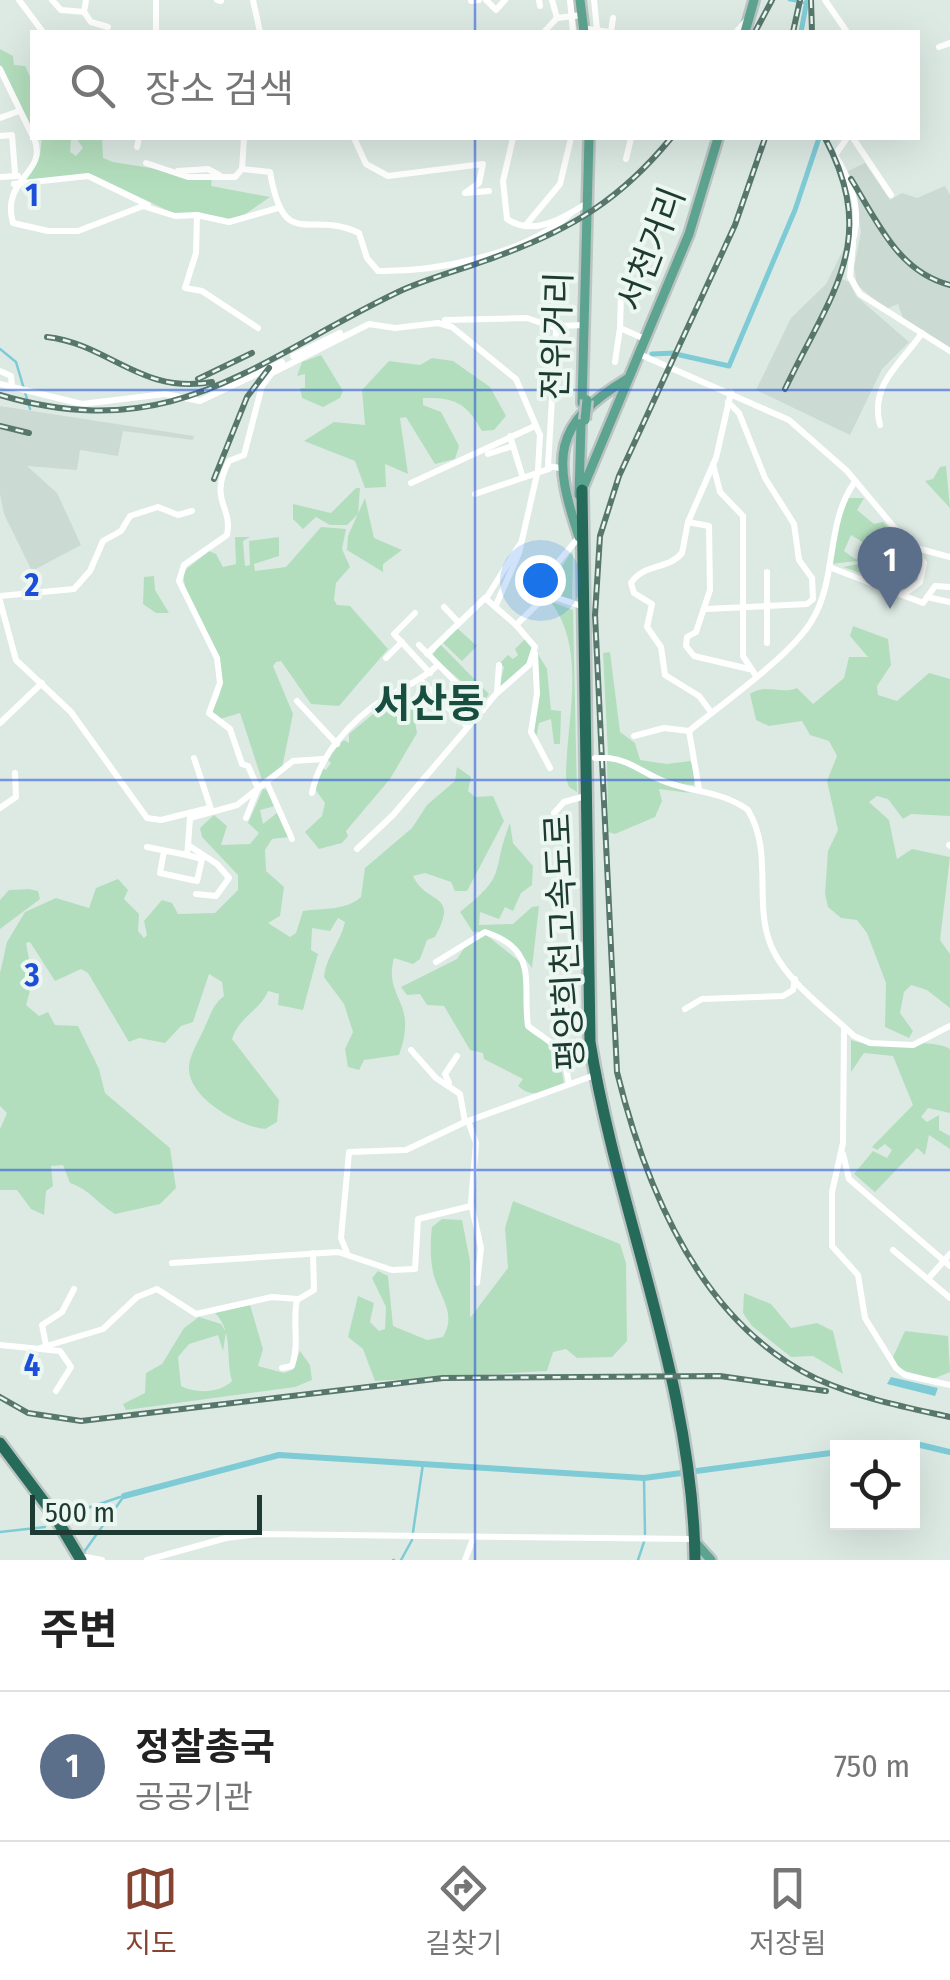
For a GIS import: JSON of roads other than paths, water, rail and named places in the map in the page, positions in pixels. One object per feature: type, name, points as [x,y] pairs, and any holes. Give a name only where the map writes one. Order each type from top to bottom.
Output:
[{"type":"highway","name":"평양희천고속도로","points":[[582,490],[588,1010],[594,1075],[656,1300],[694,1540],[703,1559]]},
{"type":"highway","name":"평양희천고속도로","points":[[580,537],[588,758]]},
{"type":"highway","points":[[0,1443],[54,1515],[80,1559]]},
{"type":"highway","points":[[0,1452],[80,1559]]},
{"type":"main road","points":[[582,0],[576,15],[588,30]]},
{"type":"main road","points":[[582,0],[589,30]]},
{"type":"main road","points":[[746,30],[754,0]]},
{"type":"main road","name":"전위거리","points":[[584,402],[591,140]]},
{"type":"main road","name":"전위거리","points":[[580,537],[591,140]]},
{"type":"main road","name":"서천거리","points":[[582,490],[689,234],[717,140]]},
{"type":"main road","points":[[580,537],[555,469],[571,424],[590,404],[629,378]]},
{"type":"main road","name":"전위거리","points":[[582,490],[583,421]]},
{"type":"street","points":[[18,0],[41,30]]},
{"type":"street","points":[[52,0],[61,10],[84,12],[92,22],[108,27]]},
{"type":"street","points":[[84,12],[86,0]]},
{"type":"street","points":[[156,0],[156,29]]},
{"type":"street","points":[[253,0],[260,30]]},
{"type":"street","points":[[470,1],[482,0],[496,10],[503,7],[505,0]]},
{"type":"street","points":[[552,0],[557,18]]},
{"type":"street","points":[[570,0],[576,15],[572,30]]},
{"type":"street","points":[[589,30],[594,0]]},
{"type":"street","points":[[825,0],[846,30]]},
{"type":"street","points":[[546,30],[557,18],[576,15]]},
{"type":"street","points":[[738,30],[750,16]]},
{"type":"street","points":[[611,30],[613,18]]},
{"type":"street","points":[[939,46],[950,43]]},
{"type":"street","points":[[0,69],[30,131]]},
{"type":"street","points":[[0,118],[19,111]]},
{"type":"street","points":[[0,136],[12,135],[17,175]]},
{"type":"street","points":[[34,140],[38,153],[12,184],[8,208],[13,223],[48,231],[78,230],[115,214],[150,206]]},
{"type":"street","points":[[146,163],[188,177],[235,178],[242,170],[244,140]]},
{"type":"street","points":[[355,140],[366,164],[393,177],[484,164],[479,183],[465,193],[490,192]]},
{"type":"street","points":[[512,140],[504,170],[503,208],[508,219],[524,228],[571,213]]},
{"type":"street","points":[[524,228],[560,184],[571,140]]},
{"type":"street","points":[[626,159],[630,140]]},
{"type":"street","points":[[848,140],[835,154],[854,193],[850,272],[854,288],[950,352]]},
{"type":"street","points":[[851,140],[891,195]]},
{"type":"street","points":[[242,170],[270,172],[278,208],[291,221],[356,231],[370,265],[387,271],[474,259],[554,227],[588,202]]},
{"type":"street","points":[[0,177],[17,175]]},
{"type":"street","points":[[12,184],[88,176],[174,216],[230,222],[278,208]]},
{"type":"street","points":[[197,216],[196,253],[185,288],[202,291],[258,328]]},
{"type":"street","points":[[615,362],[621,292]]},
{"type":"street","points":[[0,384],[82,404],[165,394],[200,402],[358,324],[452,324],[527,318],[556,328],[585,326]]},
{"type":"street","points":[[246,818],[258,788],[248,766],[242,764],[230,729],[209,713],[220,683],[217,658],[194,608],[180,590],[181,570],[227,535],[228,523],[218,500],[224,472],[229,461],[244,455],[262,386],[272,373],[369,324],[452,324],[516,379],[540,434],[537,477],[522,543],[496,605]]},
{"type":"street","points":[[475,494],[522,475],[537,477],[555,469],[556,328]]},
{"type":"street","points":[[620,328],[645,339]]},
{"type":"street","points":[[880,425],[877,411],[888,370],[922,333]]},
{"type":"street","points":[[639,354],[789,420],[847,470],[924,564],[924,574],[904,594]]},
{"type":"street","points":[[0,372],[11,376],[12,388]]},
{"type":"street","points":[[711,712],[699,696],[665,675],[662,647],[647,627],[652,604],[632,589],[640,572],[676,560],[712,463],[731,392]]},
{"type":"street","points":[[706,609],[812,602],[812,578],[799,560],[794,524],[760,467],[740,413],[728,402]]},
{"type":"street","points":[[488,454],[535,426]]},
{"type":"street","points":[[412,483],[476,452],[512,441]]},
{"type":"street","points":[[512,441],[522,475]]},
{"type":"street","points":[[472,442],[476,452]]},
{"type":"street","points":[[712,463],[720,492],[744,516],[743,656],[754,673]]},
{"type":"street","points":[[634,736],[664,728],[689,731],[810,624],[828,568],[836,516],[854,482]]},
{"type":"street","points":[[192,511],[178,515],[158,508],[130,516],[123,529],[103,542],[90,571],[74,590],[0,598],[16,660],[98,745],[146,818],[162,820],[237,805],[293,761],[323,759]]},
{"type":"street","points":[[688,522],[706,524],[710,530],[712,559],[706,609],[696,632],[686,637],[688,652],[754,673]]},
{"type":"street","points":[[516,625],[548,594],[549,576],[580,537]]},
{"type":"street","points":[[427,654],[487,598],[508,559],[522,543]]},
{"type":"street","points":[[911,547],[950,557]]},
{"type":"street","points":[[828,568],[837,566],[924,602],[935,586],[950,587]]},
{"type":"street","points":[[767,572],[767,643]]},
{"type":"street","points":[[548,594],[581,606]]},
{"type":"street","points":[[927,597],[950,602]]},
{"type":"street","points":[[487,598],[532,641],[538,694],[531,732],[550,768]]},
{"type":"street","points":[[444,607],[459,623]]},
{"type":"street","points":[[415,613],[394,634],[430,673]]},
{"type":"street","points":[[386,658],[402,642]]},
{"type":"street","points":[[418,645],[484,710]]},
{"type":"street","points":[[357,849],[496,694],[523,671],[535,652]]},
{"type":"street","points":[[312,793],[323,759],[337,744],[380,701],[422,680],[438,665]]},
{"type":"street","points":[[496,694],[502,669],[498,665]]},
{"type":"street","points":[[422,680],[468,727]]},
{"type":"street","points":[[0,723],[42,683]]},
{"type":"street","points":[[298,700],[337,744]]},
{"type":"street","points":[[689,731],[699,788]]},
{"type":"street","points":[[194,758],[210,809]]},
{"type":"street","points":[[588,758],[624,760],[668,783],[730,798],[752,818],[764,858],[769,939],[779,960],[864,1041],[913,1045],[950,1026]]},
{"type":"street","points":[[0,808],[16,797],[15,773]]},
{"type":"street","points":[[267,783],[292,839]]},
{"type":"street","points":[[554,812],[564,802],[584,796]]},
{"type":"street","points":[[187,855],[190,818],[210,809]]},
{"type":"street","points":[[188,845],[217,864],[229,878],[216,896],[196,894]]},
{"type":"street","points":[[146,847],[202,859],[197,881],[160,874],[164,851]]},
{"type":"street","points":[[436,962],[485,932],[513,949],[528,972],[528,1026],[551,1040],[566,1056],[569,1084]]},
{"type":"street","points":[[685,1009],[702,999],[783,996],[792,990],[796,978]]},
{"type":"street","points":[[844,1026],[842,1153],[848,1180]]},
{"type":"street","points":[[410,1050],[436,1078],[450,1084]]},
{"type":"street","points":[[457,1056],[444,1074],[463,1099],[466,1121],[476,1143],[471,1206],[481,1248],[477,1282]]},
{"type":"street","points":[[332,1252],[341,1238],[349,1152],[406,1150],[466,1121],[594,1075]]},
{"type":"street","points":[[842,1153],[834,1179],[832,1246],[858,1275],[865,1318],[900,1372],[950,1385]]},
{"type":"street","points":[[834,1179],[848,1180],[948,1260],[928,1279]]},
{"type":"street","points":[[172,1262],[332,1252],[348,1253],[392,1270],[415,1269],[418,1220],[471,1206]]},
{"type":"street","points":[[341,1238],[348,1253]]},
{"type":"street","points":[[893,1250],[950,1298]]},
{"type":"street","points":[[43,1346],[103,1329],[134,1300],[157,1289],[196,1314],[272,1297],[298,1299],[314,1290],[312,1253]]},
{"type":"street","points":[[43,1346],[42,1324],[62,1312],[74,1289]]},
{"type":"street","points":[[282,1368],[292,1366],[299,1346],[294,1323],[298,1299]]},
{"type":"street","points":[[0,1345],[57,1350],[70,1364],[56,1391]]},
{"type":"street","points":[[147,1560],[238,1536],[694,1540]]},
{"type":"street","points":[[465,1560],[474,1536]]},
{"type":"street","points":[[80,1559],[102,1560]]},
{"type":"water","points":[[891,1377],[938,1388],[935,1396],[887,1384]]},
{"type":"waterway","points":[[789,0],[805,3]]},
{"type":"waterway","points":[[801,30],[807,0]]},
{"type":"waterway","points":[[680,355],[729,366],[795,210],[818,140]]},
{"type":"waterway","points":[[0,349],[16,362],[30,409]]},
{"type":"waterway","points":[[652,354],[675,353]]},
{"type":"waterway","points":[[920,1445],[950,1452]]},
{"type":"waterway","points":[[124,1496],[279,1455],[644,1478],[830,1453]]},
{"type":"waterway","points":[[413,1532],[423,1464]]},
{"type":"waterway","points":[[644,1478],[645,1534]]},
{"type":"waterway","points":[[84,1552],[124,1496]]},
{"type":"waterway","points":[[64,1516],[120,1497]]},
{"type":"waterway","points":[[0,1532],[45,1527]]},
{"type":"waterway","points":[[401,1560],[412,1540]]},
{"type":"waterway","points":[[638,1560],[644,1542]]},
{"type":"railway","points":[[756,30],[772,0]]},
{"type":"railway","points":[[793,30],[800,0]]},
{"type":"railway","points":[[811,0],[812,30]]},
{"type":"railway","points":[[0,395],[61,408],[115,410],[164,403],[210,388],[398,292],[525,246],[572,223],[614,195],[669,140]]},
{"type":"railway","points":[[764,140],[735,225],[619,476],[600,536],[595,615],[617,1072],[644,1162],[663,1206],[711,1289],[741,1324],[777,1355],[817,1379],[866,1397],[950,1417]]},
{"type":"railway","points":[[785,389],[832,295],[849,238],[841,175],[826,140]]},
{"type":"railway","points":[[851,179],[880,228],[903,257],[916,269],[950,285]]},
{"type":"railway","points":[[47,337],[69,341],[165,381],[212,382]]},
{"type":"railway","points":[[198,379],[252,353]]},
{"type":"railway","points":[[214,479],[247,397],[269,368]]},
{"type":"railway","points":[[0,426],[29,433]]},
{"type":"railway","points":[[0,1397],[28,1413],[81,1421],[443,1378],[720,1376],[826,1391]]},
{"type":"place","name":"정찰총국","points":[[890,609]]},
{"type":"district","name":"서산동","points":[[429,703]]}]
